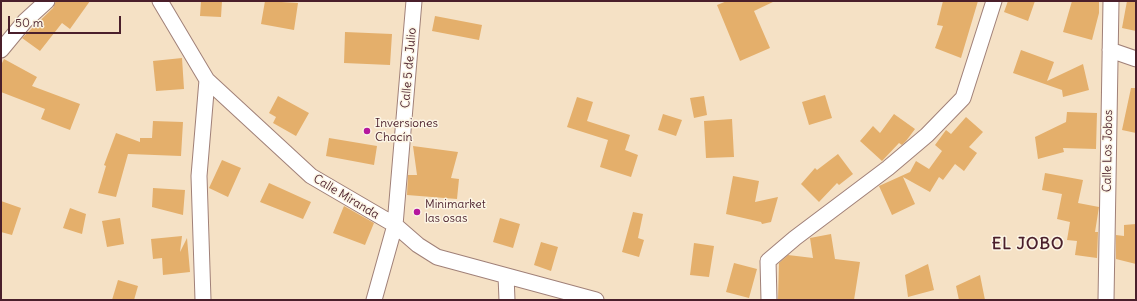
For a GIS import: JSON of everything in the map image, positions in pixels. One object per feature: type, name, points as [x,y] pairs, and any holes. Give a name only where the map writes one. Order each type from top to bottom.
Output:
[{"type":"street","points":[[1,50],[25,21],[47,1]]},
{"type":"street","name":"Calle Miranda","points":[[160,1],[207,80],[310,176],[395,225],[418,245],[437,257],[596,300]]},
{"type":"street","name":"Calle 5 de Julio","points":[[374,300],[395,225],[414,1]]},
{"type":"street","points":[[769,300],[768,261],[795,238],[888,168],[928,135],[963,98],[994,1]]},
{"type":"street","name":"Calle Los Jobos","points":[[1106,300],[1111,1]]},
{"type":"street","points":[[1110,50],[1136,59]]},
{"type":"street","points":[[203,300],[199,176],[207,80]]},
{"type":"street","points":[[506,276],[507,300]]},
{"type":"building","points":[[56,1],[90,1],[70,29],[62,23],[40,51],[22,38],[53,8]]},
{"type":"building","points":[[201,1],[222,1],[221,17],[200,16]]},
{"type":"building","points":[[265,1],[298,3],[294,30],[261,24]]},
{"type":"building","points":[[727,1],[775,1],[754,11],[770,48],[740,61],[717,5]]},
{"type":"building","points":[[943,1],[978,1],[961,58],[935,48],[943,26],[937,25]]},
{"type":"building","points":[[1008,1],[1035,1],[1028,21],[1004,12]]},
{"type":"building","points":[[1072,1],[1099,1],[1099,13],[1092,40],[1063,32]]},
{"type":"building","points":[[1127,1],[1136,1],[1136,31],[1122,28]]},
{"type":"building","points":[[435,16],[482,25],[479,40],[432,31]]},
{"type":"building","points":[[345,32],[392,34],[390,65],[344,63]]},
{"type":"building","points":[[1021,50],[1054,62],[1047,81],[1083,64],[1089,90],[1063,97],[1062,90],[1013,73]]},
{"type":"building","points":[[182,58],[184,89],[156,91],[153,61]]},
{"type":"building","points":[[4,59],[37,77],[32,86],[80,104],[70,130],[41,119],[45,109],[1,92],[1,65]]},
{"type":"building","points":[[1131,88],[1136,88],[1136,133],[1122,130]]},
{"type":"building","points":[[825,95],[832,118],[809,125],[802,102]]},
{"type":"building","points":[[278,96],[309,113],[296,136],[273,123],[276,117],[269,113]]},
{"type":"building","points":[[704,96],[707,115],[694,118],[690,98]]},
{"type":"building","points":[[577,97],[593,102],[587,121],[630,135],[625,150],[638,155],[631,177],[600,167],[608,140],[567,127]]},
{"type":"building","points":[[1067,112],[1097,113],[1096,149],[1063,148],[1064,152],[1038,159],[1035,137],[1066,122]]},
{"type":"building","points":[[663,114],[682,120],[676,136],[658,130]]},
{"type":"building","points":[[894,114],[915,129],[902,145],[899,143],[882,161],[860,141],[873,126],[880,133]]},
{"type":"building","points":[[966,117],[983,132],[969,147],[977,153],[964,171],[955,164],[943,180],[939,177],[930,192],[903,177],[915,204],[892,215],[879,186],[910,172],[916,161],[929,169],[942,151],[935,145],[946,130],[951,134]]},
{"type":"building","points":[[732,119],[734,157],[706,158],[704,121]]},
{"type":"building","points":[[153,121],[183,122],[181,156],[128,154],[116,197],[98,193],[106,166],[104,165],[116,133],[140,142],[140,138],[152,138]]},
{"type":"building","points":[[329,138],[377,146],[374,165],[326,156]]},
{"type":"building","points":[[413,146],[458,152],[451,178],[459,179],[457,199],[407,195],[408,175],[417,175]]},
{"type":"building","points":[[838,154],[853,174],[839,185],[837,183],[819,202],[801,184],[815,168],[817,170]]},
{"type":"building","points":[[222,160],[241,168],[228,197],[209,188]]},
{"type":"building","points":[[1045,173],[1083,180],[1078,203],[1099,207],[1095,232],[1098,232],[1097,258],[1075,255],[1077,241],[1067,240],[1070,222],[1057,219],[1062,194],[1042,190]]},
{"type":"building","points":[[733,176],[759,181],[755,202],[778,197],[771,222],[762,224],[761,222],[726,214]]},
{"type":"building","points":[[269,183],[311,202],[303,219],[260,202]]},
{"type":"building","points":[[153,188],[185,190],[183,215],[152,207]]},
{"type":"building","points":[[1,201],[21,208],[12,235],[1,232]]},
{"type":"building","points":[[344,206],[374,223],[365,245],[333,233]]},
{"type":"building","points":[[70,208],[86,214],[82,234],[63,228]]},
{"type":"building","points":[[633,212],[643,214],[638,238],[644,240],[639,257],[622,252]]},
{"type":"building","points":[[120,218],[124,244],[107,247],[102,221]]},
{"type":"building","points":[[500,218],[520,224],[513,248],[493,242]]},
{"type":"building","points":[[1136,224],[1136,264],[1116,259],[1116,235],[1124,236],[1124,225]]},
{"type":"building","points":[[831,234],[835,259],[860,262],[854,300],[778,300],[779,263],[788,255],[813,258],[810,238]]},
{"type":"building","points":[[182,236],[180,252],[187,238],[190,272],[163,275],[162,258],[153,259],[151,239]]},
{"type":"building","points":[[541,242],[558,247],[551,271],[534,265]]},
{"type":"building","points":[[694,243],[714,246],[709,277],[690,275]]},
{"type":"building","points":[[734,263],[757,269],[749,298],[726,292]]},
{"type":"building","points":[[928,264],[934,290],[908,297],[905,275]]},
{"type":"building","points":[[980,275],[985,300],[959,300],[956,286]]},
{"type":"building","points":[[118,280],[138,286],[134,300],[112,300]]},
{"type":"place","name":"Inversiones Chacín","points":[[367,131]]},
{"type":"place","name":"Minimarket las osas","points":[[417,212]]},
{"type":"district","name":"EL JOBO","points":[[1028,244]]}]
